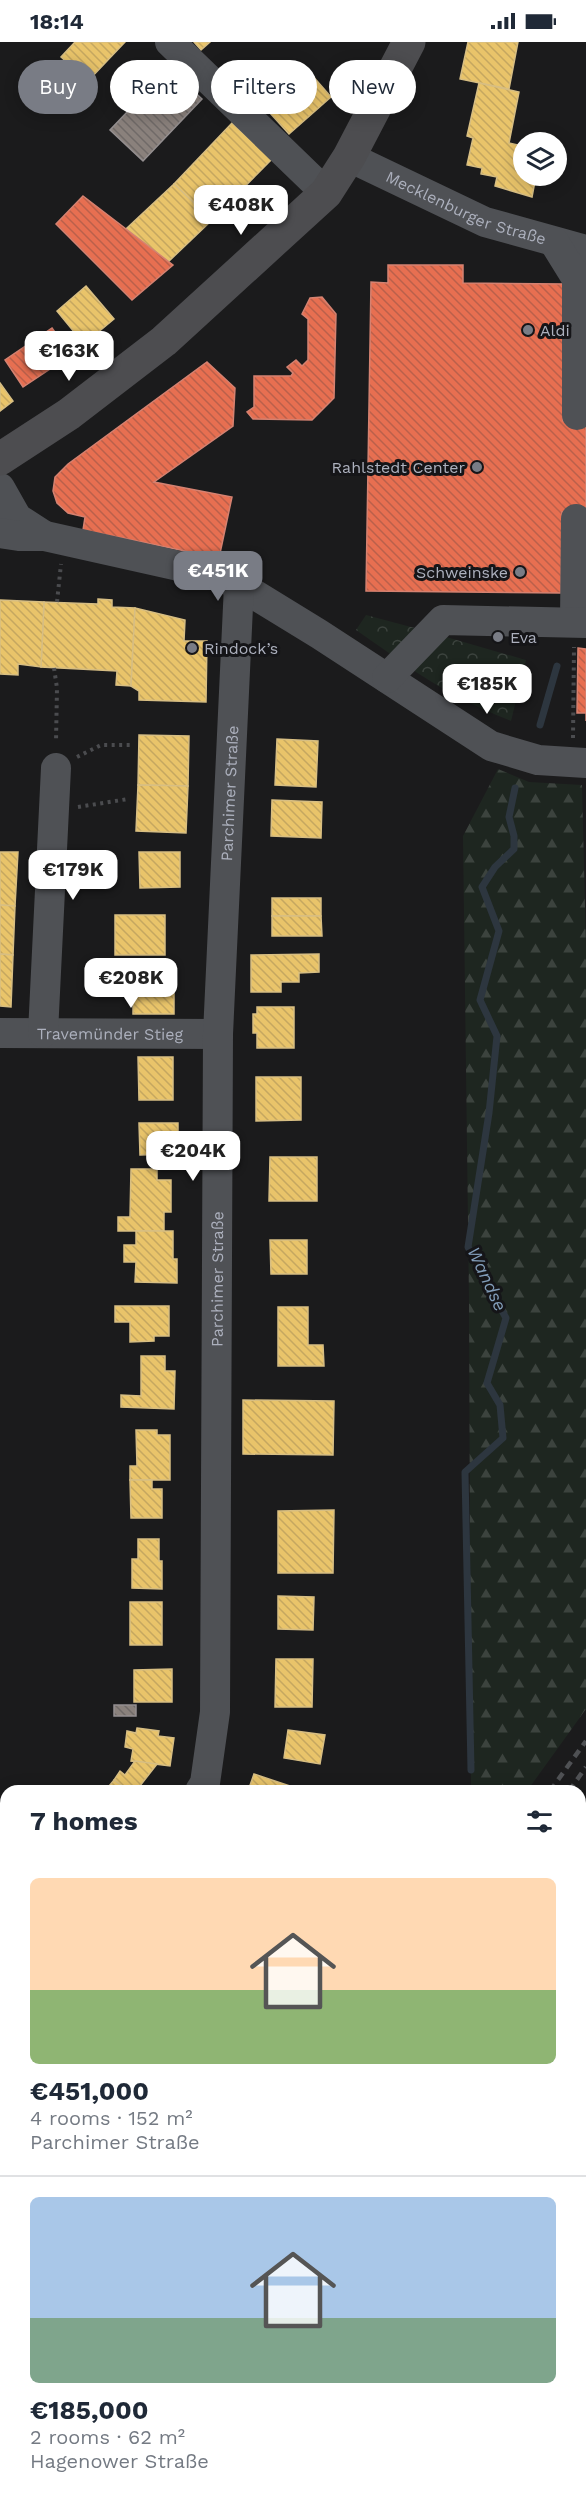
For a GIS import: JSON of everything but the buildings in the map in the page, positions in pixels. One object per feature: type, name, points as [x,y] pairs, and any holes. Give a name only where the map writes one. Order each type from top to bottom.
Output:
[{"type":"main road","points":[[0,459],[69,414],[164,341],[326,193],[349,157],[409,42]]},
{"type":"street","points":[[170,42],[326,193]]},
{"type":"street","name":"Mecklenburger Straße","points":[[349,157],[484,222],[586,250]]},
{"type":"street","points":[[554,242],[577,279],[577,415]]},
{"type":"street","points":[[0,488],[18,518],[54,538]]},
{"type":"street","points":[[387,678],[443,620],[580,622],[576,519]]},
{"type":"street","points":[[0,533],[54,538],[215,574],[239,585],[491,746],[538,760],[579,763]]},
{"type":"street","name":"Parchimer Straße","points":[[204,1785],[215,1713],[218,1034],[239,585]]},
{"type":"street","points":[[43,1033],[56,768]]},
{"type":"street","name":"Travemünder Stieg","points":[[0,1033],[218,1034]]},
{"type":"path","points":[[54,538],[57,602]]},
{"type":"path","points":[[579,763],[580,622]]},
{"type":"path","points":[[54,668],[57,688],[56,768],[101,745],[130,745]]},
{"type":"path","points":[[54,810],[128,799]]},
{"type":"green space","points":[[366,615],[426,631],[399,660],[356,630]]},
{"type":"green space","points":[[436,634],[526,660],[511,721],[457,696],[405,665]]},
{"type":"green space","points":[[498,769],[529,782],[582,785],[586,947],[586,1709],[531,1785],[471,1785],[469,1300],[463,836]]},
{"type":"waterway","name":"Wandse","points":[[540,725],[557,666]]},
{"type":"waterway","name":"Wandse","points":[[471,1770],[465,1472],[503,1438],[500,1405],[487,1383],[506,1318],[468,1247],[489,1113],[497,1036],[480,1000],[499,931],[482,887],[495,867],[514,849],[514,836],[509,817],[515,788]]},
{"type":"railway","points":[[554,1785],[586,1741]]},
{"type":"railway","points":[[573,1785],[586,1767]]},
{"type":"place","name":"Aldi","points":[[528,330]]},
{"type":"place","name":"Rahlstedt Center","points":[[477,467]]},
{"type":"place","name":"Schweinske","points":[[520,572]]},
{"type":"place","name":"Eva","points":[[498,637]]},
{"type":"place","name":"Rindock’s","points":[[192,648]]}]
